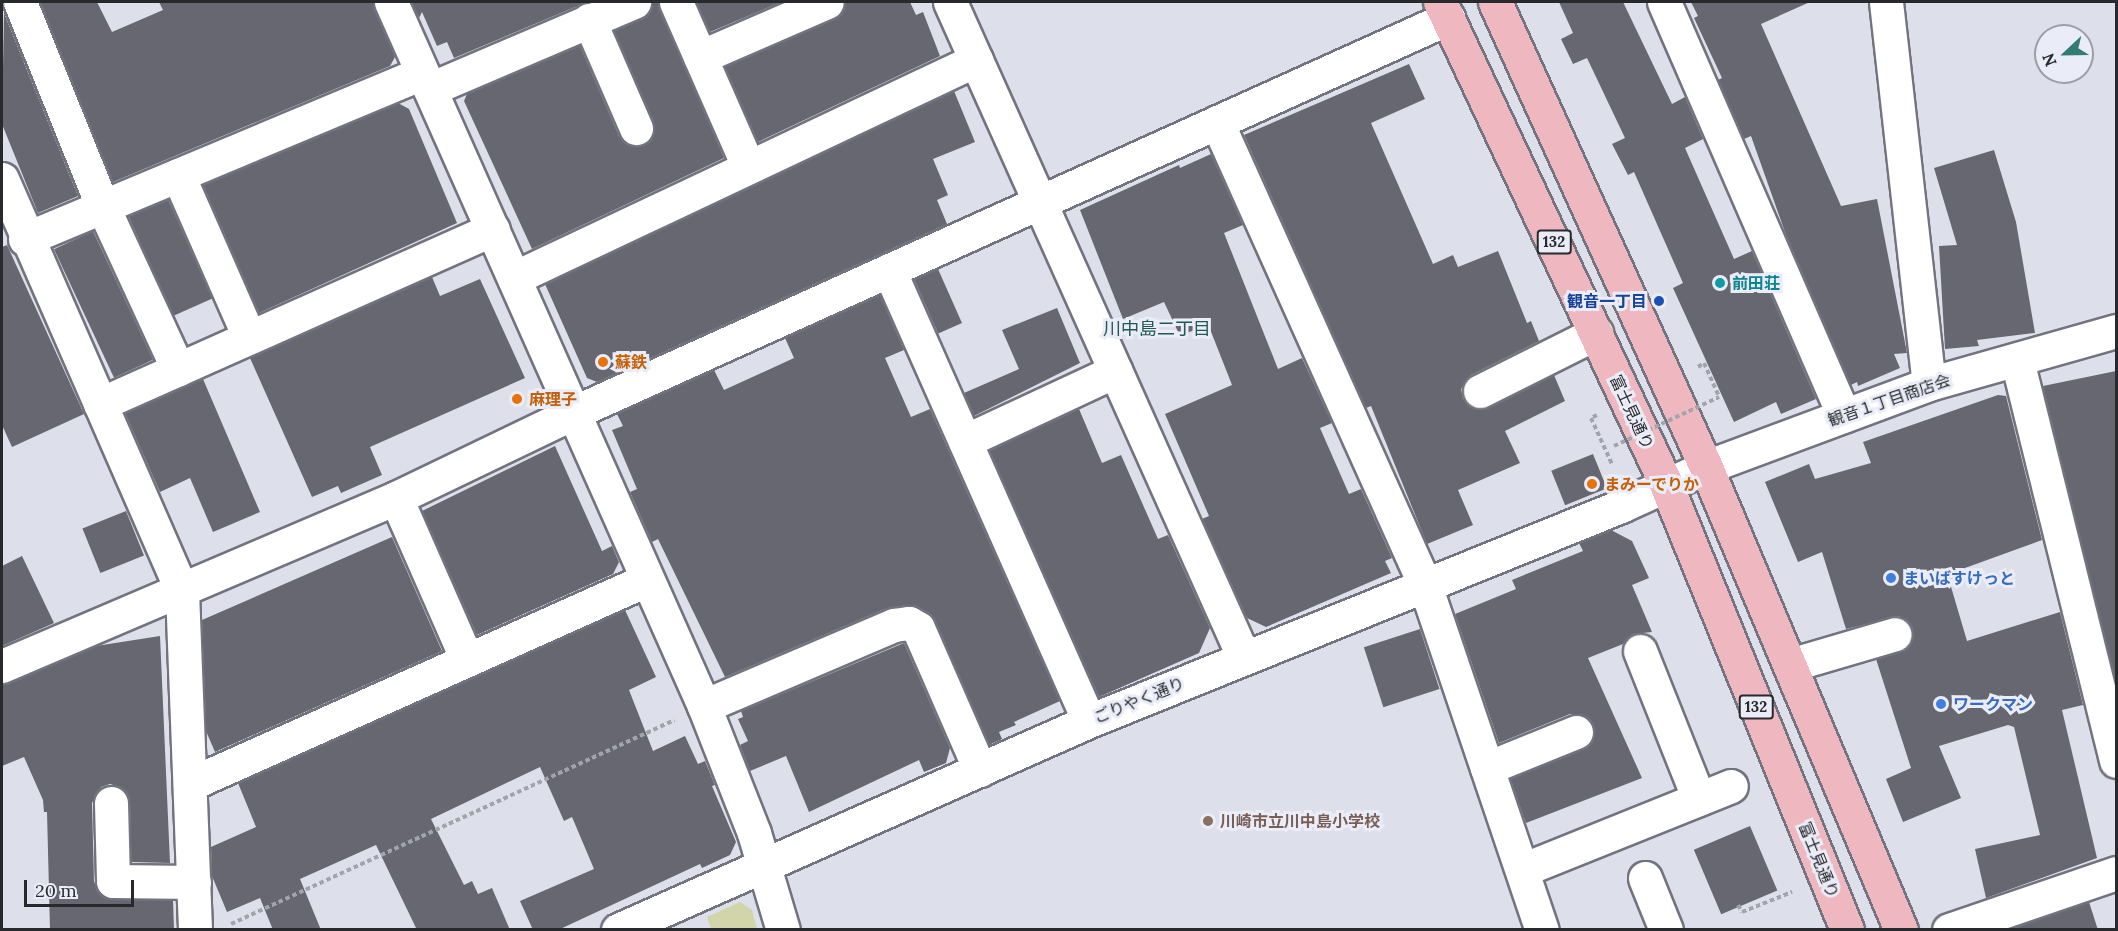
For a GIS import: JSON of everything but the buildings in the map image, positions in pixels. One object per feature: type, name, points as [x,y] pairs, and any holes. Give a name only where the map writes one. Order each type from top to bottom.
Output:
[{"type":"highway","name":"132","points":[[1495,2],[1706,467],[1901,930]]},
{"type":"highway","name":"富士見通り","points":[[1444,10],[1666,484],[1847,930]]},
{"type":"street","points":[[20,2],[103,207],[178,369]]},
{"type":"street","points":[[391,2],[575,412],[646,580],[704,706],[765,864],[783,930]]},
{"type":"street","points":[[25,239],[178,175],[634,2]]},
{"type":"street","points":[[676,2],[748,166]]},
{"type":"street","points":[[700,57],[827,2]]},
{"type":"street","points":[[950,2],[1244,658]]},
{"type":"street","points":[[1664,2],[1844,416]]},
{"type":"street","points":[[1886,2],[1929,384]]},
{"type":"street","points":[[2,666],[183,591],[396,498],[575,412],[1217,122],[1444,10]]},
{"type":"street","points":[[589,20],[636,128]]},
{"type":"street","points":[[514,278],[976,60]]},
{"type":"street","points":[[1217,122],[1425,585],[1542,930]]},
{"type":"street","points":[[178,175],[249,337]]},
{"type":"street","points":[[2,180],[25,239],[183,591],[195,930]]},
{"type":"street","points":[[100,404],[493,229]]},
{"type":"street","points":[[889,270],[1089,720]]},
{"type":"street","name":"観音１丁目商店会","points":[[1666,484],[1929,384],[2116,331]]},
{"type":"street","points":[[1480,391],[1596,333]]},
{"type":"street","points":[[2017,360],[2116,761]]},
{"type":"street","points":[[965,441],[1114,371]]},
{"type":"street","name":"ごりやく通り","points":[[618,930],[1089,720],[1425,585],[1666,484]]},
{"type":"street","points":[[396,498],[467,660]]},
{"type":"street","points":[[190,784],[646,580]]},
{"type":"street","points":[[704,706],[894,625],[909,623],[918,628],[980,770]]},
{"type":"street","points":[[1790,665],[1896,634]]},
{"type":"street","points":[[1640,651],[1699,799]]},
{"type":"street","points":[[1487,768],[1576,732]]},
{"type":"street","points":[[1522,870],[1731,786]]},
{"type":"street","points":[[111,803],[113,881],[194,882]]},
{"type":"street","points":[[1949,930],[2116,873]]},
{"type":"street","points":[[1645,878],[1666,930]]},
{"type":"path","points":[[1614,446],[1719,397]]},
{"type":"path","points":[[220,930],[704,706]]},
{"type":"path","points":[[1738,905],[1742,912],[1792,892]]},
{"type":"green space","points":[[740,902],[752,910],[757,929],[711,929],[707,917]]},
{"type":"place","name":"前田荘","points":[[1720,283]]},
{"type":"place","name":"観音一丁目","points":[[1659,301]]},
{"type":"place","name":"蘇鉄","points":[[603,362]]},
{"type":"place","name":"麻理子","points":[[517,399]]},
{"type":"place","name":"まみーでりか","points":[[1592,484]]},
{"type":"place","name":"まいばすけっと","points":[[1891,578]]},
{"type":"place","name":"ワークマン","points":[[1941,704]]},
{"type":"place","name":"川崎市立川中島小学校","points":[[1208,821]]},
{"type":"district","name":"川中島二丁目","points":[[1157,329]]}]
